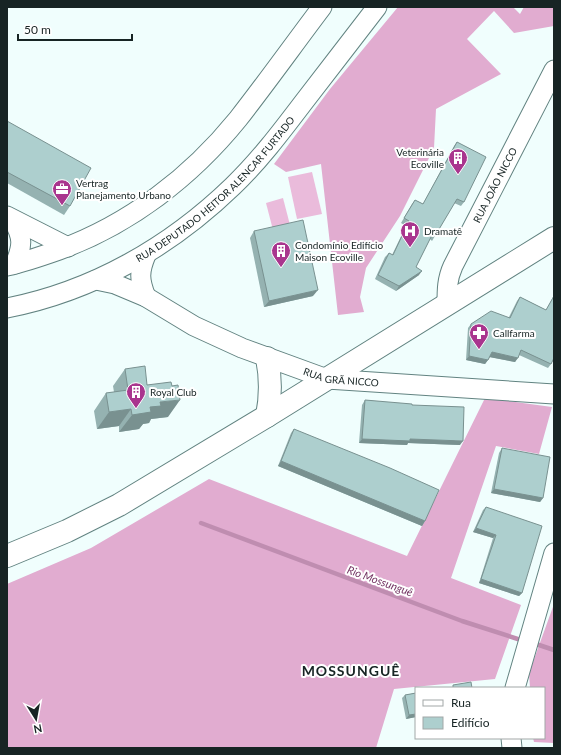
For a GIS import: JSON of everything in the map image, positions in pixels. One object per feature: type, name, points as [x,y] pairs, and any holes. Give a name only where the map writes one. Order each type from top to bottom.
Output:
[{"type":"main road","points":[[7,556],[40,544],[119,505],[267,416],[554,238]]},
{"type":"main road","points":[[267,358],[270,390],[267,416]]},
{"type":"street","points":[[11,265],[68,247],[92,237],[139,210],[161,195],[202,158],[238,119],[322,7]]},
{"type":"street","name":"RUA DEPUTADO HEITOR ALENCAR FURTADO","points":[[7,308],[49,297],[96,280],[146,254],[174,236],[206,210],[234,186],[276,139],[377,7]]},
{"type":"street","name":"RUA JOÃO NICCO","points":[[447,304],[449,276],[453,266],[554,70]]},
{"type":"street","points":[[10,218],[68,247]]},
{"type":"street","points":[[10,218],[19,232],[22,242],[20,253],[11,265]]},
{"type":"street","points":[[146,254],[140,269],[140,278],[146,297]]},
{"type":"street","name":"RUA GRÃ NICCO","points":[[96,280],[115,284],[146,297],[175,315],[217,337],[267,358],[327,379],[554,394]]},
{"type":"street","points":[[515,687],[554,553]]},
{"type":"shaded area","points":[[398,7],[513,7],[520,14],[524,7],[554,7],[554,26],[514,33],[494,11],[467,39],[501,74],[436,109],[434,148],[400,216],[366,268],[360,297],[364,312],[338,315],[321,164],[286,172],[274,164],[330,89]]},
{"type":"shaded area","points":[[312,172],[322,214],[297,219],[288,177]]},
{"type":"shaded area","points":[[283,198],[290,225],[273,230],[266,203]]},
{"type":"shaded area","points":[[485,398],[552,407],[539,454],[496,446],[451,578],[521,605],[495,679],[394,689],[376,748],[7,748],[7,584],[91,548],[209,479],[407,556]]},
{"type":"shaded area","points":[[554,604],[554,743],[534,742],[533,739],[545,739],[545,687],[530,687],[529,673]]},
{"type":"building","points":[[7,121],[91,168],[70,206],[7,172]]},
{"type":"building","points":[[457,142],[486,157],[464,202],[457,199],[435,236],[432,235],[416,267],[422,271],[399,286],[378,275],[389,253],[393,255],[409,221],[404,218],[415,200],[423,204]]},
{"type":"building","name":"Condomínio Edifício Maison Ecoville","points":[[303,220],[318,290],[269,301],[254,231]]},
{"type":"building","points":[[554,296],[554,358],[551,364],[521,350],[518,358],[492,352],[488,360],[469,356],[471,324],[491,311],[510,318],[520,297],[546,310]]},
{"type":"building","points":[[145,366],[147,385],[171,382],[172,386],[178,385],[180,400],[160,402],[161,406],[150,407],[151,412],[132,415],[131,409],[109,412],[106,393],[128,390],[125,369]]},
{"type":"building","points":[[365,400],[412,405],[464,407],[463,441],[362,439]]},
{"type":"building","points":[[294,429],[390,468],[439,490],[425,521],[281,461]]},
{"type":"building","points":[[502,448],[550,457],[543,498],[494,489]]},
{"type":"building","points":[[486,507],[542,526],[522,593],[481,579],[496,535],[476,528]]},
{"type":"building","points":[[471,682],[472,687],[453,687],[453,685]]},
{"type":"building","points":[[415,693],[415,714],[409,715],[405,695]]},
{"type":"waterway","name":"Rio Mossunguê","points":[[201,523],[462,621],[524,641]]},
{"type":"waterway","name":"Rio Mossunguê","points":[[533,643],[554,650]]},
{"type":"place","name":"Veterinária Ecoville","points":[[458,175]]},
{"type":"place","name":"Vertrag Planejamento Urbano","points":[[62,206]]},
{"type":"place","name":"Dramatê","points":[[410,248]]},
{"type":"place","name":"Condomínio Edifício Maison Ecoville","points":[[281,268]]},
{"type":"place","name":"Callfarma","points":[[479,350]]},
{"type":"place","name":"Royal Club","points":[[136,409]]},
{"type":"district","name":"MOSSUNGUÊ","points":[[351,671]]}]
